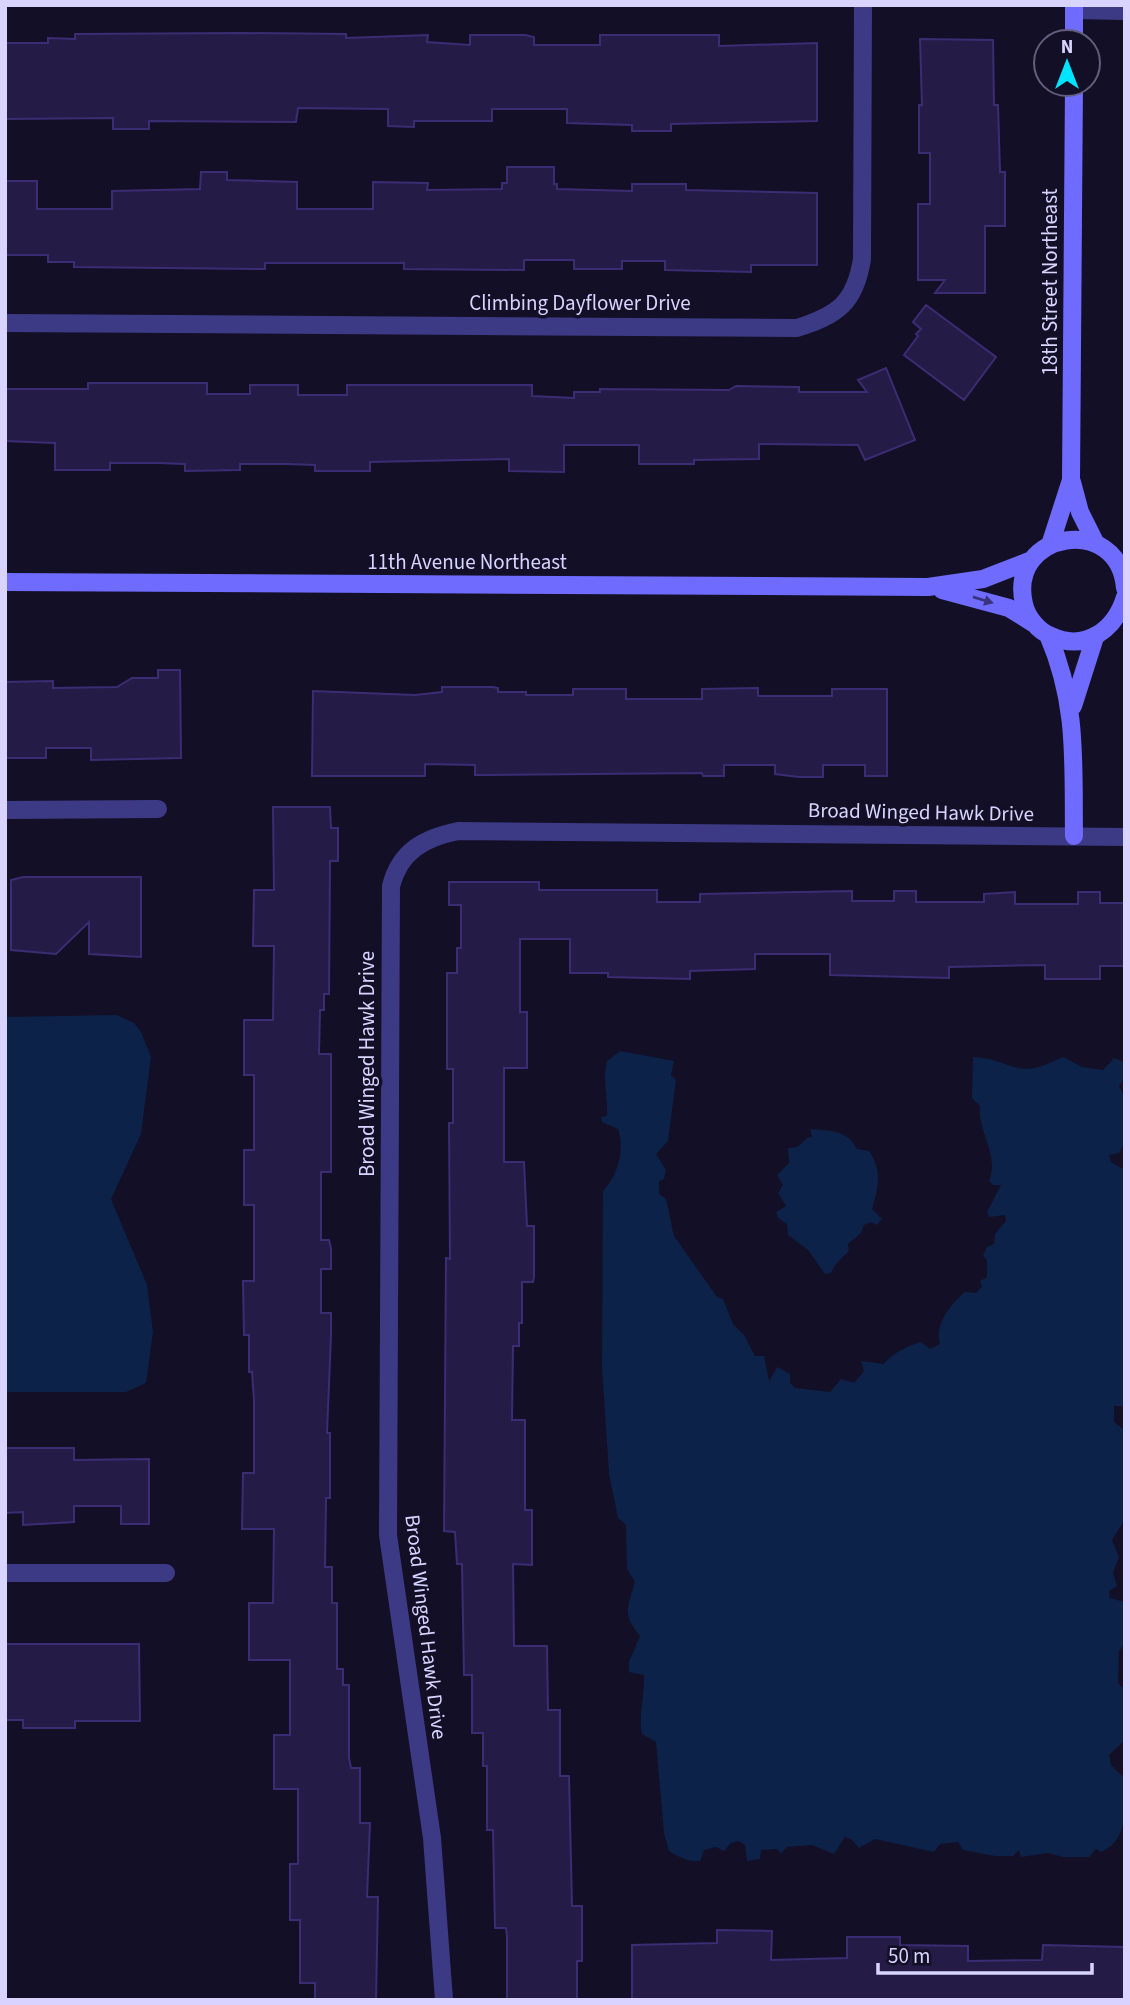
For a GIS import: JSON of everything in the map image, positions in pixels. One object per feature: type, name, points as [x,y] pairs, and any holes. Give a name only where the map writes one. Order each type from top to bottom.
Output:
[{"type":"street","name":"Climbing Dayflower Drive","points":[[5,323],[797,328],[828,318],[848,300],[858,281],[862,259],[863,5]]},
{"type":"street","points":[[1074,28],[1074,8],[1125,11]]},
{"type":"street","name":"18th Street Northeast","points":[[1074,98],[1071,480],[1080,512],[1096,544]]},
{"type":"street","name":"18th Street Northeast","points":[[1050,545],[1071,480]]},
{"type":"street","points":[[1074,836],[1072,723],[1067,686],[1041,629],[1025,609],[1022,592],[1024,575],[1032,560],[1050,545],[1073,539],[1096,544],[1121,564],[1125,588]]},
{"type":"street","name":"11th Avenue Northeast","points":[[5,582],[928,587],[983,579],[1032,560]]},
{"type":"street","name":"11th Avenue Northeast","points":[[928,587],[995,603],[1041,629],[1072,642],[1110,627]]},
{"type":"street","points":[[1072,723],[1080,678],[1120,613],[1125,597]]},
{"type":"street","points":[[5,810],[158,809]]},
{"type":"street","name":"Broad Winged Hawk Drive","points":[[444,2000],[432,1838],[388,1535],[390,900],[396,867],[409,851],[433,836],[458,831],[1125,836]]},
{"type":"street","points":[[5,1573],[166,1573]]},
{"type":"water","points":[[117,1015],[134,1023],[141,1032],[151,1057],[141,1134],[111,1199],[147,1285],[153,1332],[146,1383],[126,1392],[5,1392],[5,1017]]},
{"type":"water","points":[[620,1051],[674,1061],[671,1075],[676,1080],[668,1141],[656,1154],[666,1170],[664,1179],[659,1181],[659,1194],[666,1199],[674,1236],[717,1297],[723,1299],[733,1324],[744,1335],[755,1356],[764,1356],[769,1381],[777,1367],[790,1374],[790,1383],[795,1388],[830,1392],[841,1379],[854,1383],[864,1371],[861,1361],[884,1364],[896,1353],[916,1343],[921,1342],[930,1349],[940,1344],[939,1329],[949,1308],[965,1292],[976,1293],[982,1286],[980,1281],[987,1277],[987,1260],[983,1256],[987,1247],[994,1244],[995,1234],[1006,1221],[1005,1215],[989,1217],[987,1212],[1001,1185],[993,1185],[989,1181],[992,1171],[990,1152],[980,1106],[972,1098],[973,1057],[1024,1069],[1063,1057],[1082,1067],[1103,1070],[1114,1058],[1124,1062],[1125,1077],[1119,1086],[1125,1098],[1124,1140],[1119,1153],[1109,1155],[1111,1162],[1125,1170],[1125,1406],[1114,1406],[1114,1422],[1125,1431],[1125,1519],[1112,1540],[1119,1557],[1113,1573],[1117,1586],[1109,1591],[1110,1598],[1125,1602],[1124,1645],[1119,1651],[1118,1683],[1125,1690],[1125,1740],[1109,1755],[1111,1765],[1125,1779],[1125,1800],[1121,1831],[1110,1847],[1101,1852],[1096,1849],[1089,1857],[1063,1857],[1048,1853],[1021,1857],[1019,1850],[1013,1856],[995,1856],[963,1850],[958,1842],[940,1844],[934,1852],[875,1839],[859,1848],[851,1839],[845,1837],[834,1854],[812,1845],[787,1847],[781,1853],[777,1849],[761,1850],[760,1859],[747,1861],[745,1845],[739,1841],[731,1843],[724,1851],[716,1847],[704,1850],[700,1861],[687,1860],[669,1851],[664,1833],[656,1742],[642,1734],[641,1727],[644,1675],[629,1672],[629,1662],[640,1636],[628,1616],[628,1605],[635,1582],[627,1569],[626,1525],[618,1518],[609,1474],[602,1367],[603,1191],[616,1170],[621,1145],[618,1129],[602,1122],[601,1117],[607,1116],[607,1061]]},
{"type":"water","points":[[810,1129],[843,1134],[857,1149],[869,1151],[878,1173],[872,1209],[882,1219],[877,1225],[871,1222],[864,1225],[861,1233],[848,1244],[849,1251],[831,1273],[825,1274],[808,1250],[788,1235],[787,1224],[778,1218],[776,1212],[786,1206],[778,1193],[783,1185],[777,1175],[789,1163],[788,1148],[797,1147],[812,1137]]},
{"type":"building","points":[[75,34],[346,34],[346,38],[428,35],[427,42],[470,45],[470,35],[525,35],[534,37],[534,45],[600,45],[600,35],[719,35],[719,46],[817,43],[817,121],[671,124],[671,131],[632,131],[632,125],[567,123],[567,109],[492,109],[492,121],[414,121],[414,127],[388,126],[388,109],[298,108],[296,122],[149,121],[149,129],[113,129],[113,118],[5,119],[5,43],[48,43],[48,38],[75,39]]},
{"type":"building","points":[[920,39],[993,40],[994,105],[998,105],[1000,172],[1005,172],[1005,226],[985,226],[985,293],[935,293],[945,280],[918,280],[918,204],[930,204],[930,153],[919,153],[919,105],[922,105]]},
{"type":"building","points":[[507,167],[554,167],[554,184],[557,184],[557,189],[632,191],[632,184],[686,184],[686,190],[817,193],[817,265],[751,265],[751,272],[665,270],[665,261],[622,261],[622,269],[574,269],[574,260],[524,260],[524,270],[404,269],[404,263],[265,263],[265,269],[74,267],[74,262],[48,262],[48,255],[5,255],[5,181],[37,181],[37,209],[112,209],[112,191],[200,189],[201,172],[227,172],[227,180],[297,182],[297,209],[373,209],[373,182],[428,183],[427,190],[502,189],[502,183],[507,183]]},
{"type":"building","points":[[926,305],[996,357],[964,400],[904,355],[918,336],[916,334],[921,329],[913,322]]},
{"type":"building","points":[[886,368],[915,440],[865,460],[858,445],[759,444],[759,459],[694,460],[694,464],[639,464],[639,445],[564,445],[564,472],[509,471],[509,459],[370,462],[370,471],[315,471],[315,465],[240,464],[240,470],[185,471],[185,464],[158,463],[110,463],[110,470],[55,470],[55,443],[5,441],[5,389],[88,389],[88,383],[207,383],[207,394],[250,394],[250,385],[298,385],[298,395],[347,395],[347,385],[532,385],[532,396],[574,398],[574,392],[600,392],[600,389],[729,390],[736,386],[799,387],[799,392],[867,392],[858,380]]},
{"type":"building","points":[[158,670],[180,670],[181,758],[91,760],[91,748],[46,748],[46,758],[5,758],[5,682],[53,681],[53,688],[117,687],[132,678],[158,678]]},
{"type":"building","points":[[442,687],[493,687],[498,688],[498,692],[526,692],[526,695],[573,695],[573,689],[626,689],[626,699],[702,699],[702,689],[758,688],[758,696],[832,696],[832,689],[887,689],[887,776],[865,776],[865,765],[823,765],[823,777],[799,777],[775,774],[775,765],[724,765],[724,776],[703,776],[702,773],[475,775],[475,765],[425,764],[425,776],[312,776],[313,691],[415,695],[442,692]]},
{"type":"building","points":[[273,807],[330,807],[331,828],[338,828],[338,861],[330,861],[329,994],[324,994],[324,1010],[320,1010],[319,1054],[331,1054],[331,1172],[321,1172],[321,1240],[329,1240],[331,1248],[331,1269],[321,1269],[321,1313],[331,1313],[327,1433],[330,1433],[330,1498],[326,1498],[325,1567],[332,1567],[332,1603],[337,1603],[337,1669],[343,1669],[343,1685],[349,1685],[349,1758],[351,1768],[360,1768],[360,1823],[370,1823],[367,1897],[378,1897],[376,2000],[315,2000],[315,1983],[300,1983],[300,1920],[290,1920],[290,1864],[298,1864],[298,1789],[274,1789],[274,1735],[290,1735],[290,1660],[249,1660],[249,1603],[273,1603],[274,1529],[242,1529],[243,1473],[254,1473],[254,1400],[252,1372],[249,1372],[249,1335],[244,1335],[243,1281],[254,1281],[254,1205],[244,1205],[244,1150],[254,1150],[254,1075],[244,1075],[244,1020],[273,1020],[274,946],[253,946],[254,890],[274,890]]},
{"type":"building","points":[[23,877],[141,877],[141,957],[89,954],[89,922],[56,954],[11,950],[11,880]]},
{"type":"building","points":[[449,882],[539,882],[539,890],[657,890],[657,902],[700,902],[700,894],[852,891],[852,901],[894,901],[894,891],[916,891],[916,902],[984,902],[984,894],[1015,892],[1015,904],[1078,904],[1078,892],[1100,892],[1100,903],[1125,903],[1125,966],[1100,966],[1100,979],[1045,979],[1045,965],[949,967],[949,978],[830,975],[830,954],[755,954],[755,969],[690,971],[690,979],[608,977],[608,973],[570,973],[570,939],[520,939],[520,1012],[527,1012],[527,1068],[504,1068],[504,1162],[524,1162],[527,1226],[534,1226],[534,1277],[533,1282],[522,1282],[519,1346],[513,1346],[512,1420],[525,1420],[525,1510],[532,1510],[532,1565],[513,1564],[514,1646],[547,1646],[548,1710],[560,1710],[560,1776],[569,1776],[572,1906],[582,1906],[582,1961],[577,1961],[577,2000],[507,2000],[507,1936],[506,1928],[495,1928],[493,1830],[487,1830],[487,1766],[483,1766],[483,1733],[472,1733],[472,1675],[464,1675],[462,1564],[457,1564],[455,1532],[444,1531],[446,1258],[450,1259],[449,1123],[453,1123],[453,1069],[447,1069],[447,973],[457,973],[457,948],[461,948],[461,905],[449,905]]},
{"type":"building","points":[[5,1448],[74,1448],[74,1460],[149,1459],[149,1524],[121,1524],[121,1506],[74,1506],[74,1522],[23,1525],[23,1512],[5,1513]]},
{"type":"building","points":[[5,1644],[139,1644],[140,1721],[75,1721],[75,1728],[23,1728],[23,1720],[5,1720]]},
{"type":"building","points":[[717,1930],[772,1931],[771,1960],[847,1958],[847,1937],[900,1937],[900,1945],[968,1946],[968,1961],[1042,1960],[1043,1945],[1125,1947],[1125,2000],[632,2000],[632,1945],[717,1943]]}]
